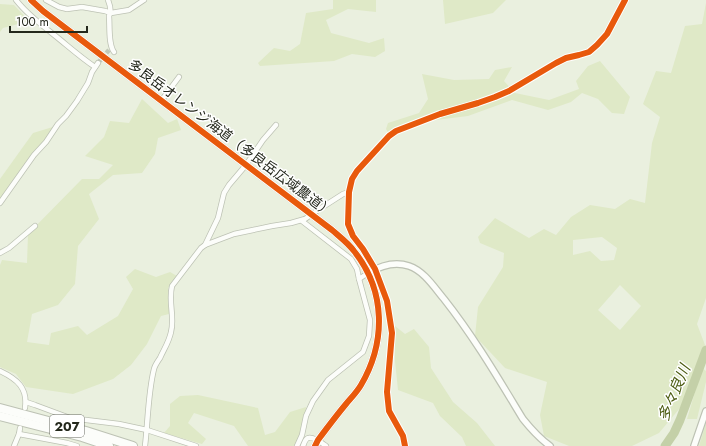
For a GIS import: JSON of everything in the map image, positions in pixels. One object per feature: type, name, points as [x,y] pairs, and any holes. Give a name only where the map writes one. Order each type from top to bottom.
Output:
[{"type":"highway","name":"207","points":[[0,408],[86,431],[133,446]]},
{"type":"highway","name":"207","points":[[0,416],[109,446]]},
{"type":"street","points":[[0,203],[34,155],[78,101],[96,65],[82,58],[40,24],[20,6],[16,0]]},
{"type":"street","name":"多良岳オレンジ海道（多良岳広域農道）","points":[[31,0],[43,11],[332,230],[354,251],[362,263],[374,286],[379,307],[379,332],[372,361],[360,386],[314,446]]},
{"type":"street","points":[[46,0],[59,7],[67,9],[82,7],[111,13],[129,10],[144,0]]},
{"type":"street","points":[[108,0],[111,13],[111,50]]},
{"type":"street","points":[[405,446],[403,436],[389,412],[387,392],[392,333],[387,301],[376,269],[353,236],[348,224],[349,192],[352,179],[357,171],[389,136],[396,131],[440,114],[494,97],[566,58],[589,52],[607,34],[625,0]]},
{"type":"street","points":[[161,101],[179,77]]},
{"type":"street","points":[[205,245],[218,218],[224,193],[263,140],[276,125]]},
{"type":"street","points":[[145,446],[154,367],[168,343],[172,331],[173,322],[170,293],[172,286],[201,248],[234,234],[303,220],[343,194],[349,192]]},
{"type":"street","points":[[297,446],[302,435],[306,416],[313,401],[320,391],[328,380],[363,352],[369,336],[370,320],[357,269],[351,259],[303,220]]},
{"type":"street","points":[[0,253],[9,248],[35,226]]},
{"type":"street","points":[[359,278],[384,266],[399,264],[416,269],[424,275],[467,330],[523,419],[536,434],[550,446]]},
{"type":"street","points":[[0,372],[10,376],[19,383],[24,391],[26,402],[25,408]]},
{"type":"street","points":[[26,402],[70,418],[119,424],[147,430],[196,446]]},
{"type":"street","points":[[694,446],[706,411]]},
{"type":"street","points":[[14,446],[20,428]]},
{"type":"street","points":[[19,434],[77,446]]},
{"type":"street","points":[[303,446],[308,438],[311,437],[326,446]]},
{"type":"green space","points":[[333,0],[376,0],[376,12],[348,9],[326,20],[331,33],[369,43],[384,38],[385,51],[375,57],[352,54],[334,61],[260,66],[258,63],[274,48],[290,51],[300,44],[306,13],[333,9]]},
{"type":"green space","points":[[443,0],[506,0],[493,13],[445,24]]},
{"type":"green space","points":[[706,3],[706,298],[697,324],[705,345],[680,408],[659,433],[632,446],[569,446],[544,436],[540,415],[547,382],[505,368],[475,336],[478,307],[503,267],[504,253],[480,243],[478,237],[495,218],[529,238],[544,229],[556,235],[571,217],[590,205],[615,209],[630,199],[645,203],[652,143],[660,117],[643,104],[656,71],[671,73],[685,26],[702,24]],"holes":[[[602,237],[617,248],[614,260],[601,261],[590,251],[573,255],[573,240]],[[620,285],[641,306],[620,330],[598,310]]]},
{"type":"green space","points":[[0,4],[14,5],[29,21],[3,28],[0,32]]},
{"type":"green space","points":[[600,61],[630,97],[624,114],[612,113],[598,99],[582,93],[571,102],[548,110],[512,100],[468,116],[428,121],[395,135],[389,134],[386,129],[388,123],[419,113],[428,99],[422,74],[454,80],[489,79],[495,70],[512,67],[504,81],[515,93],[549,100],[579,89],[576,81],[588,66]]},
{"type":"green space","points":[[142,99],[168,123],[177,119],[181,130],[158,138],[155,154],[142,173],[113,175],[89,194],[99,219],[78,246],[75,284],[58,305],[32,314],[27,342],[49,345],[51,333],[78,326],[87,335],[118,316],[133,289],[126,277],[135,269],[156,277],[170,272],[177,276],[168,288],[169,314],[161,316],[147,344],[131,365],[113,379],[73,394],[26,387],[16,374],[0,367],[0,265],[2,260],[27,263],[28,234],[82,179],[99,179],[113,165],[85,156],[104,137],[110,121],[129,123]]},
{"type":"green space","points":[[56,126],[0,200],[0,179],[33,133]]},
{"type":"green space","points":[[395,326],[405,334],[414,329],[429,347],[431,368],[453,402],[477,423],[495,446],[466,446],[462,437],[440,416],[433,403],[398,390],[395,361]]},
{"type":"green space","points":[[702,368],[706,371],[706,382],[697,419],[687,419]]},
{"type":"green space","points":[[198,395],[258,408],[265,435],[275,432],[290,412],[306,407],[305,430],[299,446],[248,446],[234,426],[194,413],[188,423],[206,439],[202,444],[164,433],[170,426],[170,404],[180,396]]},
{"type":"green space","points":[[706,423],[706,446],[699,446]]},
{"type":"waterway","name":"多々良川","points":[[665,446],[674,433],[680,420],[706,350]]},
{"type":"tunnel","points":[[98,63],[109,50]]},
{"type":"cycle path","points":[[31,0],[43,11],[332,230],[352,248],[365,266],[377,300],[379,317],[375,352],[369,369],[359,388],[328,426],[315,446]]},
{"type":"cycle path","points":[[405,446],[403,436],[389,411],[387,392],[392,333],[387,301],[375,269],[353,236],[348,224],[349,192],[352,179],[357,171],[389,136],[396,131],[440,114],[495,97],[509,91],[566,58],[589,52],[607,34],[625,0]]}]
